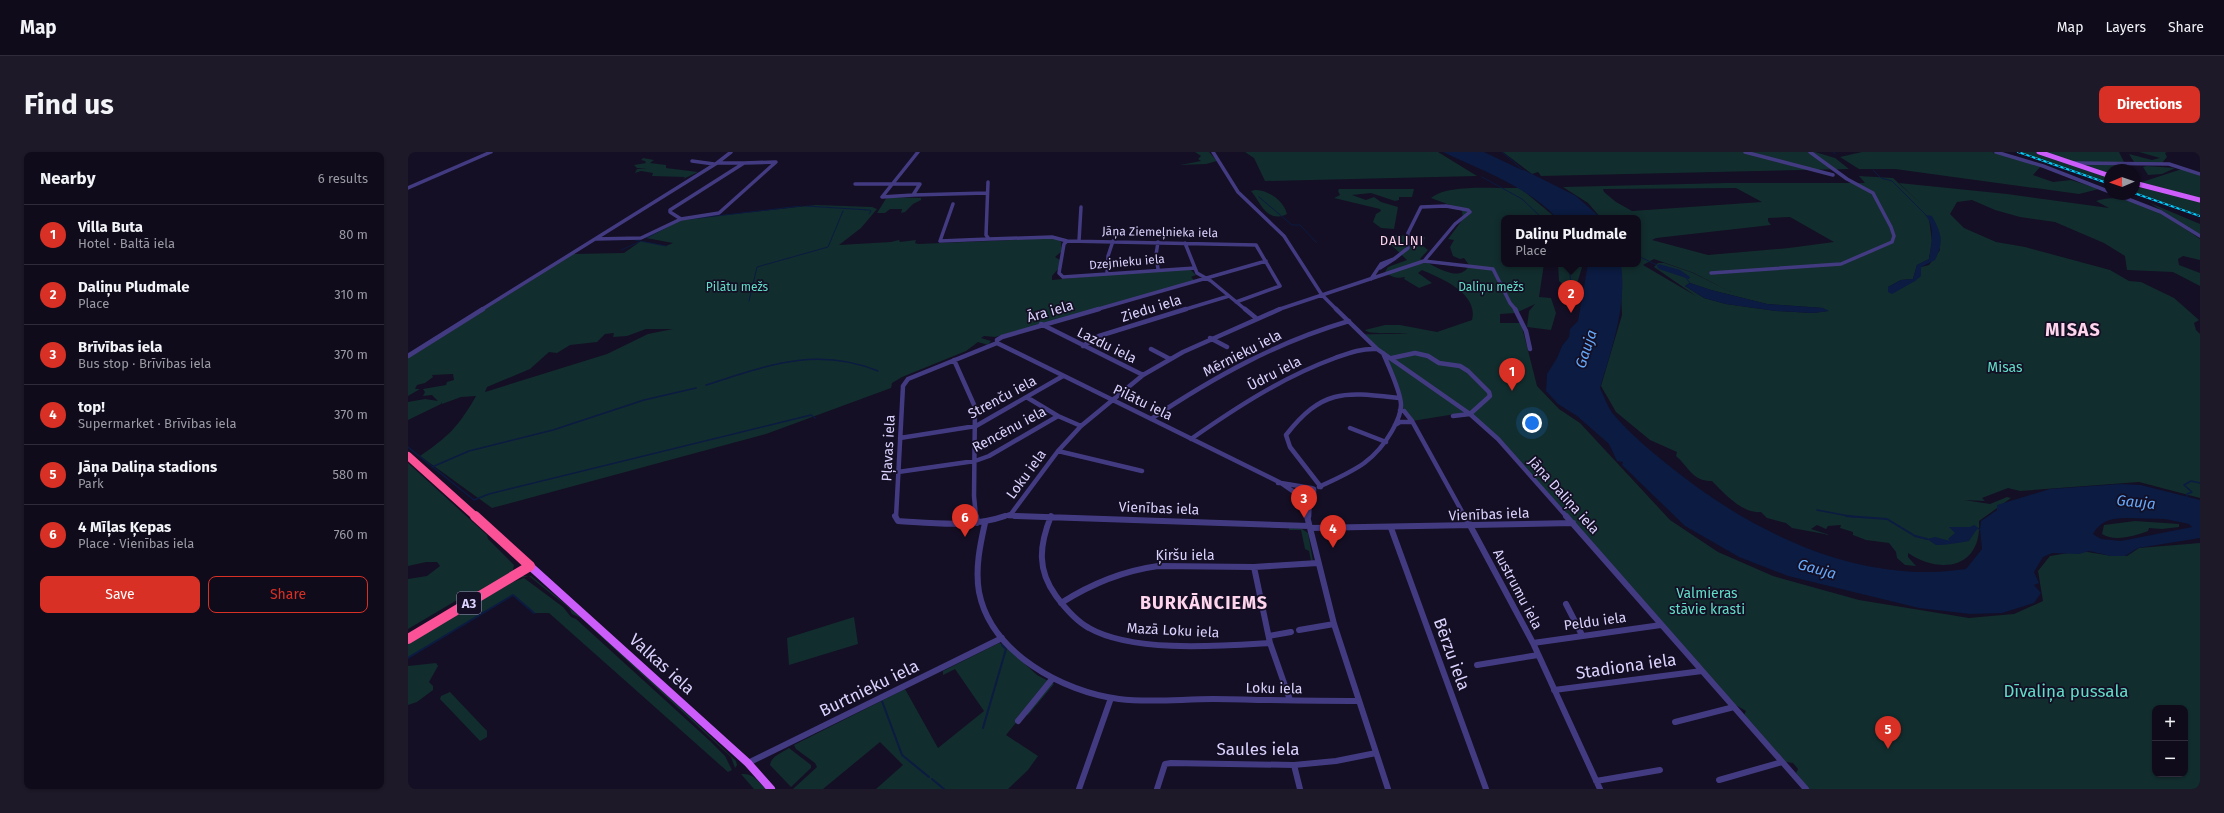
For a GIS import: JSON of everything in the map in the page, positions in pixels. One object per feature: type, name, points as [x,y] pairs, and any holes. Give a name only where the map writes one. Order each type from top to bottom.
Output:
[{"type":"highway","points":[[408,456],[530,566]]},
{"type":"highway","name":"A3","points":[[408,639],[530,566]]},
{"type":"main road","points":[[2039,152],[2104,174]]},
{"type":"main road","points":[[2140,185],[2200,200]]},
{"type":"main road","name":"Valkas iela","points":[[530,566],[748,763],[771,789]]},
{"type":"street","points":[[408,188],[491,152]]},
{"type":"street","points":[[408,356],[715,164],[731,152]]},
{"type":"street","points":[[918,152],[882,197],[986,194]]},
{"type":"street","name":"Jāņa Daliņa iela","points":[[1214,152],[1238,192],[1286,241],[1322,295],[1383,353],[1470,414],[1498,439],[1806,789]]},
{"type":"street","points":[[1745,152],[1833,175]]},
{"type":"street","points":[[1711,273],[1841,264],[1892,242],[1894,236],[1891,228],[1873,194],[1847,179],[1810,152]]},
{"type":"street","points":[[1996,152],[2043,166],[2104,190]]},
{"type":"street","points":[[594,239],[641,238],[681,218],[719,213],[776,162],[715,164],[692,161]]},
{"type":"street","points":[[681,218],[670,212],[670,210],[744,163]]},
{"type":"street","points":[[2072,164],[2169,164],[2200,174]]},
{"type":"street","points":[[988,182],[986,194],[986,234],[989,239]]},
{"type":"street","points":[[855,184],[920,184],[913,195]]},
{"type":"street","points":[[966,195],[986,194]]},
{"type":"street","points":[[2130,200],[2161,212],[2200,236]]},
{"type":"street","name":"Jāņa Ziemeļnieka iela","points":[[952,204],[939,240],[940,241],[1052,238],[1067,241],[1253,244],[1256,245],[1266,261]]},
{"type":"street","points":[[1079,241],[1081,206]]},
{"type":"street","points":[[1370,279],[1384,261],[1394,259],[1408,248],[1408,233],[1421,207],[1446,206],[1468,210],[1470,212],[1469,215],[1455,224],[1424,262]]},
{"type":"street","name":"Dzejnieku iela","points":[[1067,241],[1064,244],[1061,259],[1061,276],[1158,269],[1195,268]]},
{"type":"street","points":[[1107,273],[1108,256],[1113,241]]},
{"type":"street","points":[[1158,242],[1156,255],[1158,269]]},
{"type":"street","points":[[1185,243],[1197,273],[1207,279],[1256,318]]},
{"type":"street","points":[[1236,302],[1280,286],[1280,283],[1266,261]]},
{"type":"street","name":"Āra iela","points":[[908,379],[997,343],[997,340],[1002,337],[1040,324],[1207,279],[1266,261]]},
{"type":"street","points":[[1424,262],[1493,268],[1510,302],[1519,313],[1526,331],[1530,349]]},
{"type":"street","name":"Loku iela","points":[[1358,701],[1111,698],[1053,678],[1026,661],[1002,638],[988,616],[981,600],[978,560],[985,523],[1008,516],[1021,502],[1058,451],[1080,426],[1143,375],[1210,338],[1291,303],[1322,295],[1424,262]]},
{"type":"street","name":"Ziedu iela","points":[[1083,346],[1099,336],[1109,332],[1229,296]]},
{"type":"street","name":"Mērnieku iela","points":[[1151,420],[1239,364],[1320,328],[1349,321]]},
{"type":"street","name":"Lazdu iela","points":[[1040,324],[1143,375]]},
{"type":"street","points":[[1210,338],[1227,347]]},
{"type":"street","name":"Pilātu iela","points":[[997,343],[1278,483],[1299,489]]},
{"type":"street","name":"Ūdru iela","points":[[1191,439],[1248,399],[1274,384],[1326,361],[1366,348],[1377,348]]},
{"type":"street","points":[[1151,349],[1170,359]]},
{"type":"street","points":[[1383,353],[1392,374],[1399,398],[1400,410],[1395,425],[1386,442],[1376,455],[1358,468],[1321,486],[1314,488],[1308,486],[1299,489],[1334,624],[1388,789]]},
{"type":"street","points":[[1392,358],[1415,353],[1428,356],[1439,363],[1460,366],[1468,371],[1490,396],[1470,414],[1453,416]]},
{"type":"street","points":[[954,360],[975,408],[976,426],[974,496],[977,523],[985,523]]},
{"type":"street","name":"Strenču iela","points":[[900,438],[976,426],[1028,398],[1063,376]]},
{"type":"street","name":"Pļavas iela","points":[[908,379],[903,386],[895,516],[898,521],[977,523]]},
{"type":"street","points":[[1321,486],[1290,447],[1286,435],[1290,430],[1318,406],[1336,396],[1399,398]]},
{"type":"street","points":[[1028,398],[1058,416],[1080,426]]},
{"type":"street","name":"Austrumu iela","points":[[1400,410],[1404,411],[1412,422],[1533,643],[1600,789]]},
{"type":"street","name":"Rencēnu iela","points":[[898,472],[975,461],[989,456],[1058,416]]},
{"type":"street","points":[[1395,425],[1400,422],[1412,422]]},
{"type":"street","points":[[1350,428],[1386,442]]},
{"type":"street","points":[[1058,451],[1142,470]]},
{"type":"street","points":[[1309,525],[1310,497],[1314,494],[1314,488]]},
{"type":"street","points":[[1302,496],[1310,497]]},
{"type":"street","name":"Vienības iela","points":[[1008,516],[1051,516],[1391,528],[1573,523]]},
{"type":"street","name":"Mazā Loku iela","points":[[1051,516],[1040,548],[1040,564],[1044,579],[1061,603],[1090,629],[1112,638],[1130,642],[1217,646],[1270,643]]},
{"type":"street","name":"Bērzu iela","points":[[1391,528],[1486,789]]},
{"type":"street","name":"Ķiršu iela","points":[[1061,603],[1112,576],[1136,568],[1158,566],[1254,567],[1318,563]]},
{"type":"street","points":[[1254,567],[1268,636],[1290,700]]},
{"type":"street","points":[[1566,604],[1582,635]]},
{"type":"street","points":[[1299,630],[1334,624]]},
{"type":"street","name":"Peldu iela","points":[[1533,643],[1662,625]]},
{"type":"street","points":[[1268,636],[1291,632]]},
{"type":"street","name":"Burtnieku iela","points":[[748,763],[1002,638]]},
{"type":"street","points":[[1477,665],[1538,655]]},
{"type":"street","name":"Stadiona iela","points":[[1554,690],[1702,671]]},
{"type":"street","points":[[1018,721],[1053,678]]},
{"type":"street","points":[[1079,789],[1111,698]]},
{"type":"street","points":[[1675,722],[1734,707]]},
{"type":"street","name":"Saules iela","points":[[1157,789],[1165,764],[1171,763],[1294,765],[1336,761],[1376,753]]},
{"type":"street","points":[[1719,780],[1782,762]]},
{"type":"street","points":[[1294,765],[1300,789]]},
{"type":"street","points":[[1596,781],[1660,770]]},
{"type":"green space","points":[[1195,152],[1209,152],[1217,161],[1206,164],[1180,165],[1201,161],[1198,159],[1201,156]]},
{"type":"green space","points":[[1245,152],[1438,152],[1477,176],[1265,181],[1254,158]]},
{"type":"green space","points":[[1503,152],[1815,152],[1835,158],[1849,169],[1541,176],[1538,172],[1532,174]]},
{"type":"green space","points":[[1862,152],[1992,152],[2041,166],[2033,175],[2053,182],[2071,180],[2099,189],[2079,194],[1895,169],[1859,169],[1840,157]]},
{"type":"green space","points":[[2019,152],[2036,152],[2104,175],[2104,182]]},
{"type":"green space","points":[[2044,152],[2119,152],[2125,164],[2104,164],[2104,172]]},
{"type":"green space","points":[[2139,152],[2167,152],[2165,153],[2167,157],[2162,163],[2134,162],[2129,154],[2152,160],[2160,158]]},
{"type":"green space","points":[[643,158],[654,160],[650,163],[666,165],[666,168],[698,172],[683,179],[685,177],[652,176],[653,173],[641,171],[635,173],[637,169],[647,168],[637,168],[634,165],[646,163],[645,161],[641,160]]},
{"type":"green space","points":[[2143,167],[2175,168],[2162,174],[2148,175]]},
{"type":"green space","points":[[2182,169],[2200,176],[2200,198],[2140,183]]},
{"type":"green space","name":"Misas","points":[[1859,176],[1893,178],[1921,204],[1899,183],[2007,194],[2109,208],[2096,201],[2104,199],[2126,200],[2150,208],[2177,223],[2200,239],[2200,260],[2183,256],[2178,259],[2179,265],[2200,273],[2200,286],[2173,272],[2127,270],[2125,256],[2104,243],[2055,222],[2020,217],[1995,210],[1972,200],[1957,202],[1950,214],[1964,228],[1996,242],[2025,247],[2110,270],[2129,281],[2141,282],[2174,298],[2199,320],[2194,323],[2196,330],[2200,334],[2200,498],[2139,482],[2020,491],[2008,488],[1982,498],[1985,501],[1964,500],[1990,504],[2007,497],[2011,498],[1979,521],[1978,537],[1974,549],[1967,558],[1957,563],[1946,565],[1933,564],[1908,553],[1908,557],[1916,566],[1905,565],[1897,558],[1896,552],[1889,543],[1866,540],[1853,535],[1853,532],[1840,528],[1841,525],[1828,526],[1826,529],[1817,525],[1811,529],[1830,535],[1792,528],[1786,523],[1767,518],[1761,512],[1747,510],[1734,502],[1712,481],[1705,481],[1691,473],[1676,456],[1677,452],[1650,440],[1616,412],[1601,386],[1622,315],[1620,267],[1641,267],[1641,215],[1598,215],[1588,203],[1563,187],[1727,183],[1865,183]],"holes":[[[1736,188],[1762,202],[1632,211],[1616,202],[1604,192],[1603,189]],[[1790,217],[1834,242],[1789,248],[1708,255],[1652,240],[1656,238],[1771,225],[1768,218]],[[1929,219],[1940,250],[1929,265],[1921,267],[1915,281],[1888,287],[1901,280],[1913,279],[1917,265],[1929,259],[1932,241]],[[1654,259],[1694,273],[1731,292],[1693,273],[1664,263],[1658,263],[1654,267],[1696,296],[1643,265]],[[1690,283],[1711,290],[1767,304],[1823,308],[1828,311],[1813,313],[1776,311],[1726,304],[1704,298],[1685,286]]]},
{"type":"green space","points":[[2140,186],[2200,201],[2200,215],[2140,194]]},
{"type":"green space","points":[[1520,188],[1552,215],[1501,215],[1501,267],[1544,267],[1539,297],[1551,298],[1556,313],[1551,330],[1527,327],[1529,311],[1535,304],[1516,313],[1500,314],[1500,323],[1521,323],[1537,386],[1559,409],[1580,423],[1670,520],[1718,552],[1773,576],[1859,600],[1969,618],[2014,614],[2043,601],[2038,571],[2050,556],[2081,551],[2112,556],[2127,556],[2139,548],[2200,543],[2200,789],[1809,789],[1796,773],[1798,769],[1793,763],[1786,762],[1744,715],[1746,711],[1734,704],[1498,439],[1468,412],[1412,421],[1401,405],[1383,353],[1360,334],[1408,334],[1373,333],[1365,330],[1385,325],[1400,325],[1437,332],[1472,320],[1473,310],[1470,302],[1464,294],[1448,282],[1422,270],[1418,273],[1432,283],[1419,288],[1404,279],[1405,277],[1395,277],[1385,272],[1388,267],[1407,260],[1387,241],[1393,235],[1425,237],[1423,246],[1428,250],[1420,259],[1444,271],[1459,273],[1465,271],[1469,265],[1464,258],[1460,259],[1453,256],[1450,247],[1454,240],[1448,239],[1463,219],[1462,211],[1458,208],[1431,198],[1439,193],[1449,190]]},
{"type":"green space","points":[[1339,189],[1414,189],[1412,197],[1399,197],[1399,200],[1395,201],[1371,193],[1352,195],[1366,200],[1374,197],[1381,202],[1398,207],[1394,229],[1381,228],[1373,222],[1376,214],[1381,211],[1380,209],[1334,198],[1340,195],[1338,191]]},
{"type":"green space","points":[[1260,190],[1275,197],[1283,205],[1287,214],[1274,216],[1265,211],[1251,191]]},
{"type":"green space","points":[[887,197],[921,198],[921,200],[913,204],[905,212],[901,213],[902,209],[890,209],[885,213],[877,213]]},
{"type":"green space","points":[[2150,203],[2200,224],[2200,235]]},
{"type":"green space","name":"Pilātu mežs","points":[[816,205],[872,207],[877,209],[861,228],[839,245],[891,242],[899,240],[900,242],[916,240],[915,243],[918,244],[1056,238],[1061,242],[1062,251],[1055,257],[1060,260],[1059,268],[1052,276],[1052,280],[1154,270],[1190,269],[1196,275],[1191,277],[1195,281],[995,337],[984,336],[981,338],[991,341],[988,345],[978,342],[966,351],[902,377],[892,383],[891,388],[766,434],[492,508],[420,456],[446,437],[464,415],[476,396],[461,397],[442,404],[441,402],[441,404],[408,420],[408,402],[425,399],[438,401],[432,395],[423,396],[425,392],[423,389],[446,385],[447,382],[454,380],[453,374],[432,375],[433,377],[425,383],[417,385],[415,389],[420,389],[408,396],[408,358],[573,254],[624,253],[641,241],[666,246],[673,243],[646,238],[681,220]],"holes":[[[646,329],[673,329],[648,334],[607,354],[485,392],[487,387],[530,369],[549,352],[557,353],[570,345],[597,342],[605,334],[614,333],[613,337],[627,336]]]},
{"type":"green space","name":"Daliņu mežs","points":[[1558,267],[1582,267],[1576,287],[1565,286],[1559,281]]},
{"type":"green space","points":[[408,463],[487,535],[488,539],[514,565],[513,570],[506,576],[477,594],[464,596],[408,629],[408,579],[427,576],[440,566],[437,562],[426,562],[408,566]]},
{"type":"green space","points":[[2135,521],[2179,524],[2179,527],[2162,529],[2149,528],[2148,531],[2137,535],[2118,538],[2112,538],[2102,534],[2104,525]]},
{"type":"green space","points":[[1289,528],[1302,529],[1308,533],[1313,561],[1311,561],[1309,551],[1305,549],[1301,530],[1289,530]]},
{"type":"green space","points":[[529,576],[531,576],[584,620],[661,689],[736,761],[737,765],[735,768],[731,757],[581,618],[572,614],[569,608]]},
{"type":"green space","points":[[524,578],[563,607],[571,617],[576,619],[710,741],[725,756],[732,770],[728,772],[549,613],[534,613],[513,595],[408,658],[408,642],[513,582]]},
{"type":"green space","points":[[854,617],[858,644],[789,665],[787,638]]},
{"type":"green space","points":[[999,643],[1003,644],[1037,675],[1054,684],[1028,715],[1024,713],[1006,735],[1038,756],[1028,770],[1008,789],[876,789],[903,765],[880,742],[823,789],[793,789],[817,767],[815,763],[796,749],[794,745],[905,689],[938,748],[984,711],[955,669],[943,675],[943,671]]},
{"type":"green space","points":[[436,663],[438,666],[429,682],[433,686],[433,690],[417,702],[408,705],[408,666]]},
{"type":"green space","points":[[450,692],[487,731],[487,737],[480,741],[440,699],[441,696]]},
{"type":"green space","points":[[789,748],[811,765],[811,768],[791,787],[770,765],[772,759]]},
{"type":"green space","points":[[741,774],[752,776],[766,789],[754,789]]},
{"type":"water","points":[[1443,152],[1484,152],[1576,196],[1598,215],[1554,215],[1532,197],[1518,188]]},
{"type":"water","points":[[1925,215],[1932,216],[1940,233],[1941,243],[1938,253],[1935,260],[1921,267],[1921,276],[1892,294],[1888,292],[1888,287],[1901,280],[1913,279],[1917,265],[1929,259],[1932,242],[1932,230],[1931,225]]},
{"type":"water","points":[[1659,264],[1680,270],[1690,277],[1689,279],[1659,269],[1657,267]]},
{"type":"water","name":"Gauja","points":[[1587,267],[1621,267],[1622,295],[1620,311],[1614,342],[1600,388],[1612,412],[1627,429],[1657,456],[1729,509],[1760,527],[1826,555],[1860,564],[1895,570],[1930,572],[1966,569],[1982,549],[1980,530],[1977,529],[1969,541],[1936,545],[1927,539],[1935,537],[1950,541],[1948,539],[1955,533],[1949,527],[1970,527],[1974,525],[1980,529],[1981,521],[1997,510],[1997,505],[2050,489],[2120,484],[2141,485],[2200,500],[2200,538],[2138,548],[2125,556],[2111,556],[2089,551],[2079,554],[2052,553],[2043,557],[2034,572],[2039,583],[2034,585],[2041,593],[2034,603],[2002,613],[1970,614],[1919,608],[1788,576],[1739,557],[1685,526],[1622,465],[1623,462],[1617,461],[1609,444],[1577,416],[1558,404],[1546,391],[1547,374],[1557,358],[1562,346],[1569,337],[1570,329],[1578,321]],"holes":[[[2114,519],[2165,519],[2189,524],[2192,527],[2121,541],[2101,539],[2093,534],[2102,523]]]},
{"type":"water","points":[[1690,283],[1711,290],[1767,304],[1823,308],[1829,311],[1813,313],[1776,311],[1726,304],[1704,298],[1685,286]]},
{"type":"waterway","points":[[1502,152],[1522,169]]},
{"type":"waterway","points":[[2051,165],[2104,183]]},
{"type":"waterway","points":[[1873,170],[1881,178],[1892,181],[1926,215]]},
{"type":"waterway","points":[[1482,177],[1522,199],[1539,215]]},
{"type":"waterway","points":[[2140,196],[2200,217]]},
{"type":"waterway","points":[[1259,197],[1292,225],[1300,225],[1317,243]]},
{"type":"waterway","points":[[690,219],[801,206]]},
{"type":"waterway","points":[[806,206],[869,210],[871,211],[869,214]]},
{"type":"waterway","points":[[749,301],[757,267],[828,247],[843,211]]},
{"type":"waterway","points":[[646,238],[669,226]]},
{"type":"waterway","points":[[635,240],[666,246]]},
{"type":"waterway","points":[[621,250],[639,242]]},
{"type":"waterway","points":[[1641,257],[1659,266]]},
{"type":"waterway","points":[[1569,267],[1571,281]]},
{"type":"waterway","points":[[1686,278],[1690,283]]},
{"type":"waterway","points":[[706,385],[749,371],[812,359],[833,360],[855,364],[878,371]]},
{"type":"waterway","points":[[433,467],[469,451],[553,430],[644,400],[696,388]]},
{"type":"waterway","points":[[433,467],[474,500],[489,494],[811,415],[815,418]]},
{"type":"waterway","points":[[408,447],[433,467]]},
{"type":"waterway","points":[[2187,498],[2187,494],[2192,492],[2184,485],[2191,481],[2200,483]]},
{"type":"waterway","points":[[1817,510],[1850,516]]},
{"type":"waterway","points":[[1846,516],[1850,516]]},
{"type":"waterway","points":[[1850,516],[1887,519],[1915,536],[1927,539]]},
{"type":"waterway","points":[[408,658],[513,595],[534,613]]},
{"type":"waterway","points":[[983,728],[1006,649],[1002,645]]},
{"type":"waterway","points":[[882,701],[902,755],[929,777]]},
{"type":"waterway","points":[[932,779],[944,789]]},
{"type":"railway","points":[[2018,152],[2104,182]]},
{"type":"railway","points":[[2140,195],[2200,216]]},
{"type":"place","name":"Daliņu Pludmale","points":[[1571,313]]},
{"type":"place","name":"Villa Buta","points":[[1512,391]]},
{"type":"place","name":"Brīvības iela","points":[[1304,518]]},
{"type":"place","name":"4 Mīļas Ķepas","points":[[965,537]]},
{"type":"place","name":"top!","points":[[1333,548]]},
{"type":"place","name":"Jāņa Daliņa stadions","points":[[1888,749]]},
{"type":"district","name":"DALIŅI","points":[[1402,240]]},
{"type":"district","name":"MISAS","points":[[2073,330]]},
{"type":"district","name":"BURKĀNCIEMS","points":[[1204,603]]},
{"type":"park label","name":"Valmieras stāvie krasti","points":[[1707,602]]},
{"type":"park label","name":"Dīvaliņa pussala","points":[[2066,691]]}]
